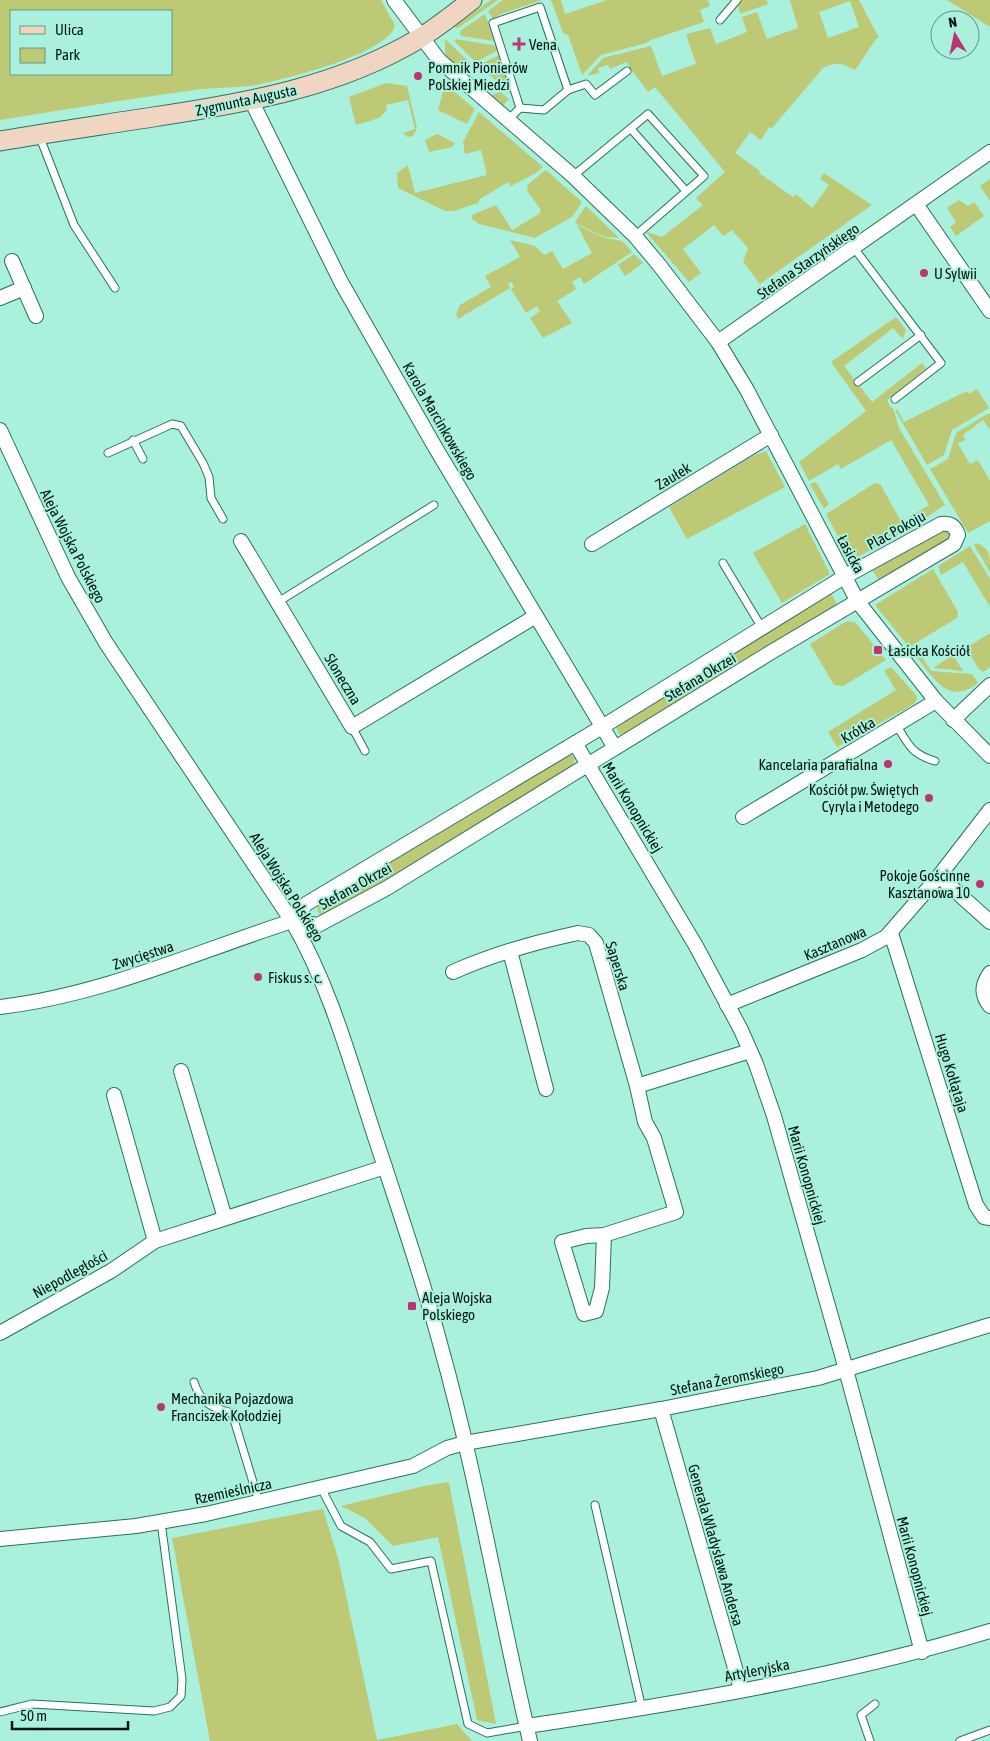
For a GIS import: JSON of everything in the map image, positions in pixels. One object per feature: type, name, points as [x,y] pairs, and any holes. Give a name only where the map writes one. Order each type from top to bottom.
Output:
[{"type":"street","name":"Łasicka","points":[[394,0],[439,60],[573,176],[635,236],[718,342],[771,435],[858,602],[936,701],[990,756]]},
{"type":"street","name":"Zygmunta Augusta","points":[[0,141],[252,102],[300,89],[346,73],[421,38],[472,0]]},
{"type":"street","name":"Karola Marcinkowskiego","points":[[252,102],[341,282],[615,748]]},
{"type":"street","name":"Stefana Starzyńskiego","points":[[718,342],[990,152]]},
{"type":"street","points":[[916,204],[990,311]]},
{"type":"street","points":[[12,261],[36,316]]},
{"type":"street","points":[[0,298],[24,288]]},
{"type":"street","name":"Aleja Wojska Polskiego","points":[[0,430],[68,577],[106,643],[292,921],[306,945],[335,1015],[441,1347],[465,1443],[530,1741]]},
{"type":"street","name":"Zaułek","points":[[592,544],[771,435]]},
{"type":"street","name":"Plac Pokoju","points":[[844,577],[941,524],[949,523],[956,528],[958,535],[954,544],[858,602]]},
{"type":"street","name":"Słoneczna","points":[[241,541],[352,727],[536,616]]},
{"type":"street","name":"Stefana Okrzei","points":[[292,921],[306,904],[602,728],[844,577]]},
{"type":"street","name":"Stefana Okrzei","points":[[292,921],[318,925],[387,888],[858,602]]},
{"type":"street","points":[[953,720],[990,686]]},
{"type":"street","name":"Krótka","points":[[743,817],[936,701]]},
{"type":"street","name":"Marii Konopnickiej","points":[[575,743],[672,903],[750,1051],[774,1116],[922,1652]]},
{"type":"street","name":"Kasztanowa","points":[[727,1005],[876,944],[891,932],[939,876],[990,810]]},
{"type":"street","points":[[939,876],[990,922]]},
{"type":"street","name":"Zwycięstwa","points":[[0,1007],[61,996],[131,977],[292,921]]},
{"type":"street","name":"Hugo Kołłątaja","points":[[891,932],[976,1205],[984,1216],[990,1218]]},
{"type":"street","name":"Saperska","points":[[453,972],[482,959],[578,933],[588,935],[596,943],[602,959],[620,1034],[637,1086],[645,1122],[654,1138],[676,1212],[604,1234],[562,1242],[584,1314],[596,1312],[602,1288],[604,1234]]},
{"type":"street","points":[[510,951],[546,1089]]},
{"type":"street","points":[[990,973],[985,981],[983,991],[990,1006]]},
{"type":"street","points":[[637,1086],[750,1051]]},
{"type":"street","points":[[181,1071],[225,1218]]},
{"type":"street","points":[[114,1095],[155,1242]]},
{"type":"street","name":"Niepodległości","points":[[0,1333],[111,1271],[155,1242],[385,1167]]},
{"type":"street","name":"Stefana Żeromskiego","points":[[465,1443],[661,1409],[818,1378],[990,1325]]},
{"type":"street","name":"Generała Władysława Andersa","points":[[661,1409],[740,1690]]},
{"type":"street","name":"Rzemieślnicza","points":[[0,1539],[161,1522],[259,1502],[413,1466],[447,1448],[465,1443]]},
{"type":"street","name":"Artyleryjska","points":[[527,1726],[642,1709],[740,1690],[922,1652],[990,1631]]},
{"type":"lane","points":[[720,20],[738,0]]},
{"type":"lane","points":[[520,108],[493,23],[540,8],[568,90]]},
{"type":"lane","points":[[508,120],[520,108],[544,110],[568,90],[586,84],[595,95],[627,71]]},
{"type":"lane","points":[[573,176],[648,114],[704,176],[635,236]]},
{"type":"lane","points":[[631,129],[686,191]]},
{"type":"lane","points":[[39,134],[74,225],[115,288]]},
{"type":"lane","points":[[854,248],[941,363],[895,399]]},
{"type":"lane","points":[[858,382],[920,335]]},
{"type":"lane","points":[[108,453],[133,440],[172,424],[181,426],[203,462],[209,477],[210,498],[223,519]]},
{"type":"lane","points":[[133,440],[143,459]]},
{"type":"lane","points":[[278,602],[434,505]]},
{"type":"lane","points":[[723,562],[762,628]]},
{"type":"lane","points":[[897,726],[914,752],[919,756],[935,761]]},
{"type":"lane","points":[[352,727],[365,751]]},
{"type":"lane","points":[[194,1382],[198,1394],[203,1401],[212,1407],[232,1413],[259,1502]]},
{"type":"lane","points":[[321,1488],[342,1526],[370,1542],[391,1569],[431,1561],[468,1724],[486,1734],[527,1726]]},
{"type":"lane","points":[[595,1504],[642,1709]]},
{"type":"lane","points":[[0,1712],[32,1704],[154,1711],[170,1707],[181,1696],[182,1679],[161,1522]]},
{"type":"lane","points":[[870,1741],[861,1715],[874,1704]]},
{"type":"lane","points":[[960,1741],[990,1730]]},
{"type":"green space","points":[[0,0],[381,0],[395,25],[388,36],[375,46],[334,64],[311,71],[250,86],[210,88],[0,120]]},
{"type":"green space","points":[[491,0],[498,0],[458,28],[453,27]]},
{"type":"green space","points":[[503,0],[542,0],[501,14],[493,19],[488,11]]},
{"type":"green space","points":[[551,0],[561,0],[565,14],[607,0],[708,0],[710,6],[700,10],[704,22],[646,43],[601,55],[582,75],[568,35],[563,33]]},
{"type":"green space","points":[[741,0],[767,0],[768,4],[740,14],[738,5]]},
{"type":"green space","points":[[790,0],[859,0],[879,38],[876,39],[855,70],[839,64],[832,64],[823,68],[772,128],[769,127],[761,140],[750,132],[735,153],[760,171],[759,173],[793,197],[796,194],[812,208],[829,185],[820,179],[824,173],[872,205],[760,284],[743,262],[748,248],[732,230],[723,236],[714,225],[683,249],[701,273],[689,282],[645,231],[662,237],[703,205],[696,198],[725,172],[655,87],[648,92],[626,62],[610,69],[608,65],[598,68],[599,73],[587,76],[603,58],[651,46],[662,76],[696,64],[686,34],[710,28],[716,44],[747,32],[742,17],[757,12],[767,39],[798,28]],"holes":[[[850,1],[859,27],[828,38],[819,12]]]},
{"type":"green space","points":[[947,0],[990,0],[990,27],[980,21],[980,10],[963,10]]},
{"type":"green space","points":[[485,14],[494,41],[461,36],[460,31]]},
{"type":"green space","points":[[445,39],[470,63],[457,69],[445,54]]},
{"type":"green space","points":[[455,39],[499,46],[500,49],[476,62],[455,42]]},
{"type":"green space","points":[[499,55],[512,95],[479,65]]},
{"type":"green space","points":[[386,83],[407,86],[417,128],[413,136],[407,137],[403,133],[415,129],[408,100],[386,105],[387,110],[379,118],[356,125],[349,97]]},
{"type":"green space","points":[[445,84],[475,109],[467,124],[438,110]]},
{"type":"green space","points":[[500,92],[509,99],[502,107],[489,96]]},
{"type":"green space","points":[[479,112],[543,167],[536,173],[511,186],[508,182],[480,199],[478,203],[454,211],[445,211],[398,188],[397,173],[408,165],[415,193],[487,175],[481,150],[465,154],[463,142]]},
{"type":"green space","points":[[437,134],[455,143],[452,147],[429,152],[425,140]]},
{"type":"green space","points":[[546,170],[582,202],[572,217],[535,238],[479,224],[472,219],[472,215],[496,205],[512,230],[539,214],[541,210],[526,189],[528,188],[527,185]]},
{"type":"green space","points":[[990,179],[990,201],[980,186]]},
{"type":"green space","points":[[959,200],[968,206],[974,202],[984,216],[956,236],[950,227],[956,222],[947,208]]},
{"type":"green space","points":[[586,206],[619,238],[605,237],[577,224],[575,222]]},
{"type":"green space","points":[[577,225],[605,238],[622,241],[632,252],[584,284],[580,277],[572,282],[576,289],[557,301],[572,323],[543,338],[530,318],[540,311],[537,306],[526,313],[511,289],[514,287],[511,282],[508,284],[510,288],[458,319],[456,314],[460,305],[491,287],[485,276],[520,257],[510,240],[535,246],[544,255],[552,251],[563,269],[592,253]]},
{"type":"green space","points":[[634,254],[643,263],[625,276],[618,265]]},
{"type":"green space","points":[[896,317],[906,330],[903,339],[893,328],[844,366],[872,402],[922,363],[926,368],[887,400],[890,407],[893,408],[899,428],[945,505],[913,526],[908,518],[929,505],[891,440],[841,469],[838,464],[809,481],[799,462],[866,411],[831,362]]},
{"type":"green space","points":[[977,389],[989,408],[952,430],[944,455],[927,465],[895,410],[897,409],[904,422],[967,391],[969,394]]},
{"type":"green space","points":[[990,414],[990,430],[983,420],[963,435],[965,440],[958,444],[970,464],[978,460],[990,481],[990,521],[968,533],[930,469],[948,459],[956,433]]},
{"type":"green space","points":[[766,451],[785,487],[687,539],[669,507],[753,456]]},
{"type":"green space","points":[[816,482],[829,504],[824,509],[810,484]]},
{"type":"green space","points":[[875,483],[880,484],[906,530],[851,561],[826,514]]},
{"type":"green space","points":[[805,524],[830,574],[782,603],[753,553]]},
{"type":"green space","points":[[942,529],[950,531],[953,539],[881,584],[872,569]]},
{"type":"green space","points":[[977,543],[987,550],[990,572],[974,545]]},
{"type":"green space","points":[[970,546],[990,579],[990,607],[963,562],[941,575],[938,566]]},
{"type":"green space","points":[[933,569],[958,612],[957,618],[909,647],[875,605]]},
{"type":"green space","points":[[831,593],[838,606],[629,733],[619,734],[616,727],[621,721]]},
{"type":"green space","points":[[847,621],[855,622],[886,660],[843,686],[834,685],[810,644]]},
{"type":"green space","points":[[990,633],[990,667],[983,672],[979,669],[966,648]]},
{"type":"green space","points":[[917,649],[931,671],[972,674],[978,683],[967,690],[957,692],[949,690],[926,670],[913,652]]},
{"type":"green space","points":[[953,655],[963,671],[933,668]]},
{"type":"green space","points":[[891,667],[916,695],[917,699],[914,704],[837,747],[828,732],[896,690],[884,671]]},
{"type":"green space","points":[[571,754],[575,759],[573,766],[326,916],[319,914],[317,910],[319,904],[564,755]]},
{"type":"green space","points":[[449,1482],[496,1724],[477,1720],[438,1537],[393,1546],[365,1518],[341,1506],[424,1486]]},
{"type":"green space","points":[[323,1509],[338,1558],[377,1740],[457,1724],[472,1741],[210,1741],[172,1538]]},
{"type":"place","name":"Vena","points":[[519,44]]},
{"type":"place","name":"Pomnik Pionierów Polskiej Miedzi","points":[[418,76]]},
{"type":"place","name":"U Sylwii","points":[[924,273]]},
{"type":"place","name":"Łasicka Kościół","points":[[878,650]]},
{"type":"place","name":"Kancelaria parafialna","points":[[888,764]]},
{"type":"place","name":"Kościół pw. Świętych Cyryla i Metodego","points":[[929,798]]},
{"type":"place","name":"Pokoje Gościnne Kasztanowa 10","points":[[980,884]]},
{"type":"place","name":"Fiskus s. c.","points":[[258,977]]},
{"type":"place","name":"Aleja Wojska Polskiego","points":[[412,1306]]},
{"type":"place","name":"Mechanika Pojazdowa Franciszek Kołodziej","points":[[161,1407]]}]
